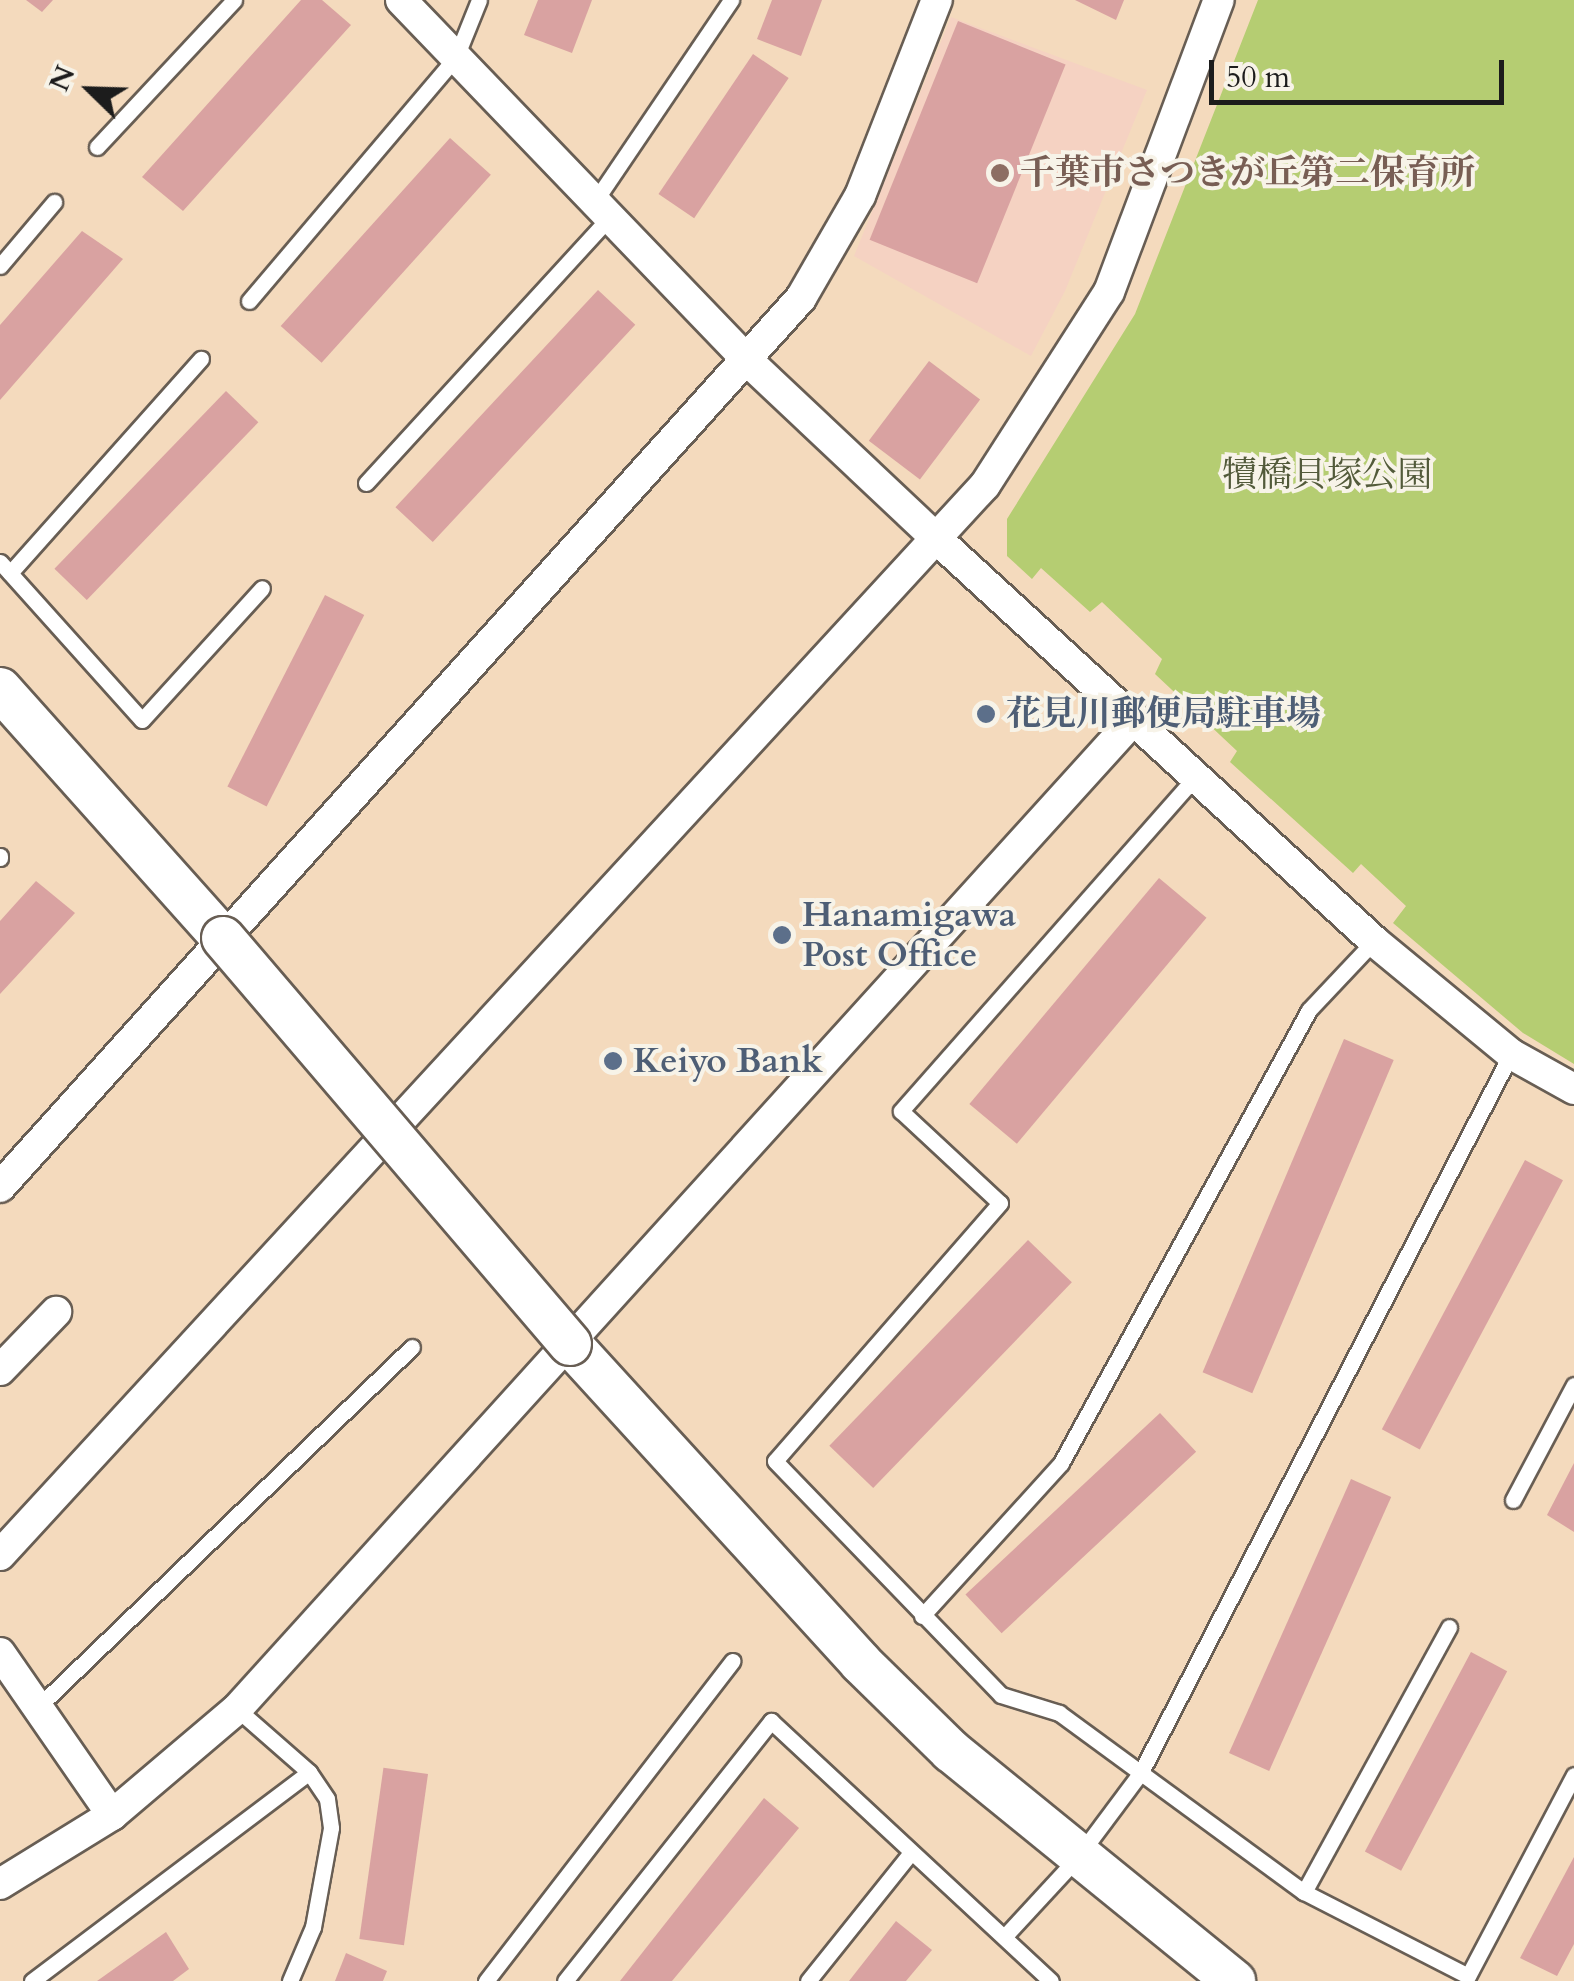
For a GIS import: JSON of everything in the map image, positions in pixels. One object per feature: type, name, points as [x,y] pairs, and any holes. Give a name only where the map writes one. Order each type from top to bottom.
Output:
[{"type":"street","points":[[401,0],[748,361],[939,541],[1374,941],[1511,1054],[1574,1089]]},
{"type":"street","points":[[0,1187],[801,298],[860,196],[937,0]]},
{"type":"street","points":[[0,1555],[939,541],[1034,418],[1109,292],[1218,0]]},
{"type":"street","points":[[0,689],[223,938],[570,1344],[862,1663],[950,1750],[1077,1858],[1234,1981]]},
{"type":"street","points":[[0,1884],[112,1814],[237,1709],[356,1571],[570,1344],[1135,718]]},
{"type":"street","points":[[0,1370],[56,1312]]},
{"type":"street","points":[[0,1653],[112,1814]]},
{"type":"lane","points":[[97,147],[234,0]]},
{"type":"lane","points":[[249,301],[456,58],[479,0]]},
{"type":"lane","points":[[366,483],[602,209],[731,0]]},
{"type":"lane","points":[[0,266],[54,202]]},
{"type":"lane","points":[[201,358],[5,568],[142,720],[262,588]]},
{"type":"lane","points":[[1197,775],[902,1111],[1000,1204],[775,1462],[1001,1695],[1059,1714],[1304,1892],[1468,1976],[1574,1774]]},
{"type":"lane","points":[[922,1616],[1062,1463],[1309,1010],[1374,941]]},
{"type":"lane","points":[[1005,1936],[1077,1858],[1140,1772],[1511,1054]]},
{"type":"lane","points":[[38,1708],[412,1347]]},
{"type":"lane","points":[[1514,1500],[1574,1385]]},
{"type":"lane","points":[[1304,1892],[1450,1628]]},
{"type":"lane","points":[[486,1981],[732,1661]]},
{"type":"lane","points":[[237,1709],[309,1772],[327,1799],[330,1828],[313,1927],[290,1981]]},
{"type":"lane","points":[[565,1981],[772,1722],[909,1855],[1005,1936],[1051,1981]]},
{"type":"lane","points":[[32,1981],[309,1772]]},
{"type":"lane","points":[[808,1981],[909,1855]]},
{"type":"shaded area","name":"千葉市さつきが丘第二保育所","points":[[951,17],[1147,90],[1065,291],[1031,356],[854,256]]},
{"type":"green space","name":"犢橋貝塚公園","points":[[1258,0],[1574,0],[1574,1064],[1523,1033],[1393,923],[1406,906],[1361,864],[1353,873],[1230,762],[1237,751],[1155,674],[1162,659],[1102,602],[1090,612],[1041,568],[1032,579],[1007,556],[1007,519],[1135,314]]},
{"type":"building","points":[[26,0],[53,0],[42,12]]},
{"type":"building","points":[[301,0],[322,0],[351,25],[183,211],[142,177]]},
{"type":"building","points":[[538,0],[592,0],[572,53],[524,35]]},
{"type":"building","points":[[772,0],[822,0],[801,56],[757,39]]},
{"type":"building","points":[[1075,0],[1124,0],[1116,20]]},
{"type":"building","points":[[958,21],[1066,64],[977,283],[870,240]]},
{"type":"building","points":[[753,54],[789,78],[694,218],[658,194]]},
{"type":"building","points":[[450,138],[491,175],[322,363],[281,326]]},
{"type":"building","points":[[82,231],[123,259],[0,400],[0,325]]},
{"type":"building","points":[[598,290],[635,325],[433,542],[395,507]]},
{"type":"building","points":[[929,361],[980,400],[920,479],[869,441]]},
{"type":"building","points":[[226,391],[258,422],[87,600],[54,569]]},
{"type":"building","points":[[325,595],[364,615],[267,807],[227,787]]},
{"type":"building","points":[[1159,878],[1206,918],[1017,1144],[969,1104]]},
{"type":"building","points":[[36,881],[75,913],[0,994],[0,921]]},
{"type":"building","points":[[1344,1039],[1394,1060],[1252,1393],[1203,1372]]},
{"type":"building","points":[[1525,1160],[1563,1180],[1420,1449],[1382,1429]]},
{"type":"building","points":[[1028,1240],[1072,1282],[873,1488],[829,1446]]},
{"type":"building","points":[[1160,1413],[1196,1452],[1002,1633],[965,1594]]},
{"type":"building","points":[[1574,1463],[1574,1532],[1547,1515]]},
{"type":"building","points":[[1351,1479],[1391,1497],[1269,1771],[1229,1753]]},
{"type":"building","points":[[1471,1652],[1507,1671],[1401,1871],[1365,1852]]},
{"type":"building","points":[[383,1768],[428,1774],[404,1945],[359,1939]]},
{"type":"building","points":[[764,1798],[799,1828],[672,1981],[620,1981]]},
{"type":"building","points":[[1574,1857],[1574,1944],[1557,1976],[1520,1958]]},
{"type":"building","points":[[896,1921],[932,1950],[906,1981],[849,1981]]},
{"type":"building","points":[[166,1932],[189,1969],[173,1981],[97,1981]]},
{"type":"building","points":[[346,1953],[387,1971],[383,1981],[335,1981]]},
{"type":"place","name":"千葉市さつきが丘第二保育所","points":[[1000,173]]},
{"type":"place","name":"花見川郵便局駐車場","points":[[986,714]]},
{"type":"place","name":"Hanamigawa Post Office","points":[[782,935]]},
{"type":"place","name":"Keiyo Bank","points":[[613,1061]]}]
